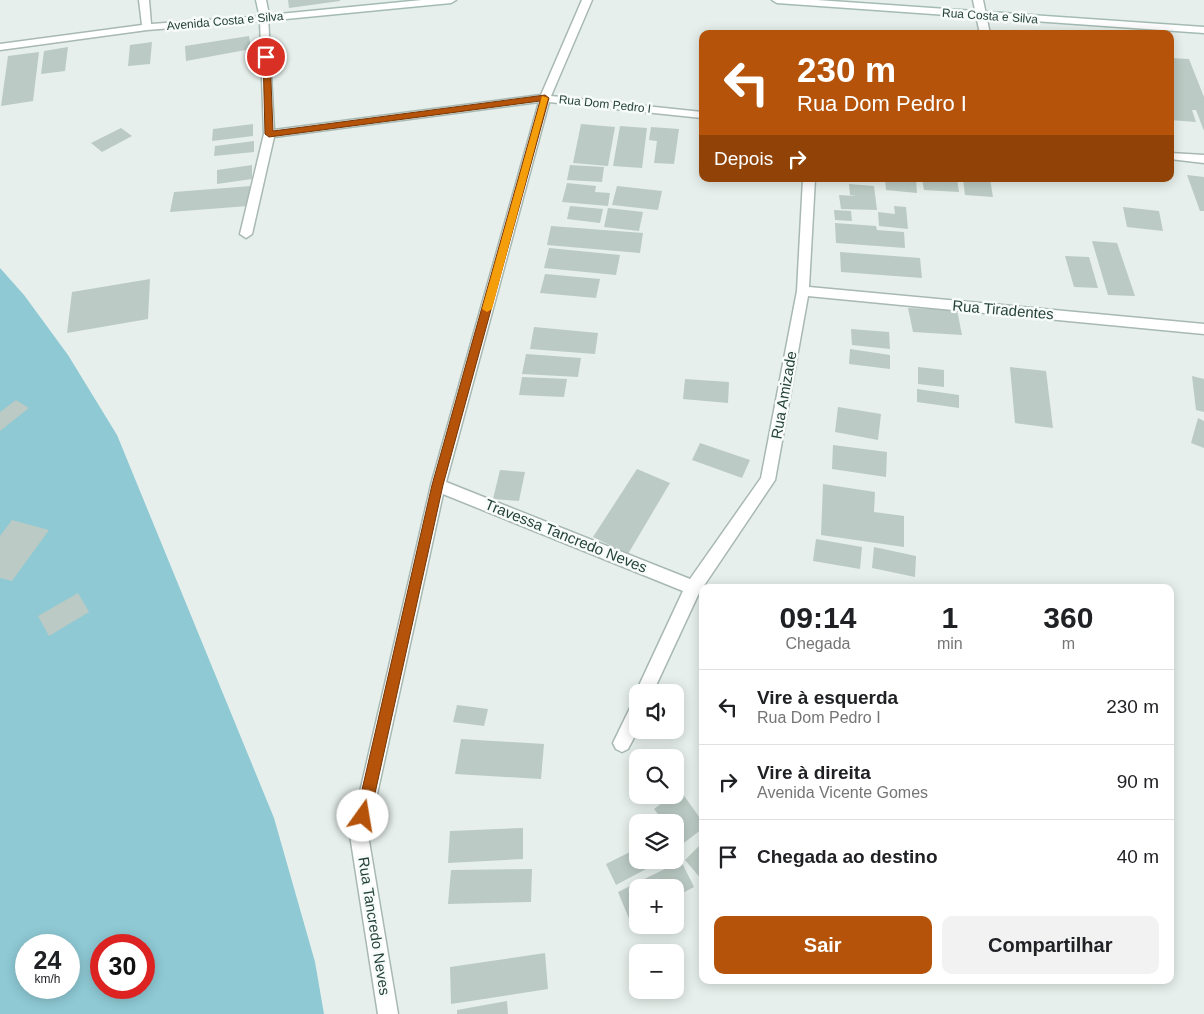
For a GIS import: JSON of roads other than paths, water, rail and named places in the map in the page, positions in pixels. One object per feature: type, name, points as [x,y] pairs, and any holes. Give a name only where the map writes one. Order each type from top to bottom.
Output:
[{"type":"street","points":[[144,0],[147,27]]},
{"type":"street","points":[[246,234],[269,134],[265,18],[261,0]]},
{"type":"street","name":"Avenida Costa e Silva","points":[[0,47],[147,27],[451,0]]},
{"type":"street","name":"Rua Tancredo Neves","points":[[388,1014],[359,835],[438,485],[545,98],[587,0]]},
{"type":"street","name":"Rua Costa e Silva","points":[[777,0],[981,16],[1204,30]]},
{"type":"street","points":[[978,0],[984,30]]},
{"type":"street","name":"Rua Dom Pedro I","points":[[269,134],[545,98],[699,115]]},
{"type":"street","points":[[1174,156],[1204,159]]},
{"type":"street","name":"Rua Amizade","points":[[650,684],[693,588],[768,480],[803,291],[809,182]]},
{"type":"street","name":"Rua Tiradentes","points":[[803,291],[1204,329]]},
{"type":"street","name":"Travessa Tancredo Neves","points":[[438,485],[693,588]]},
{"type":"street","points":[[622,743],[629,729]]},
{"type":"water","points":[[0,268],[24,295],[68,355],[117,435],[274,818],[315,962],[324,1014],[0,1014]]}]
